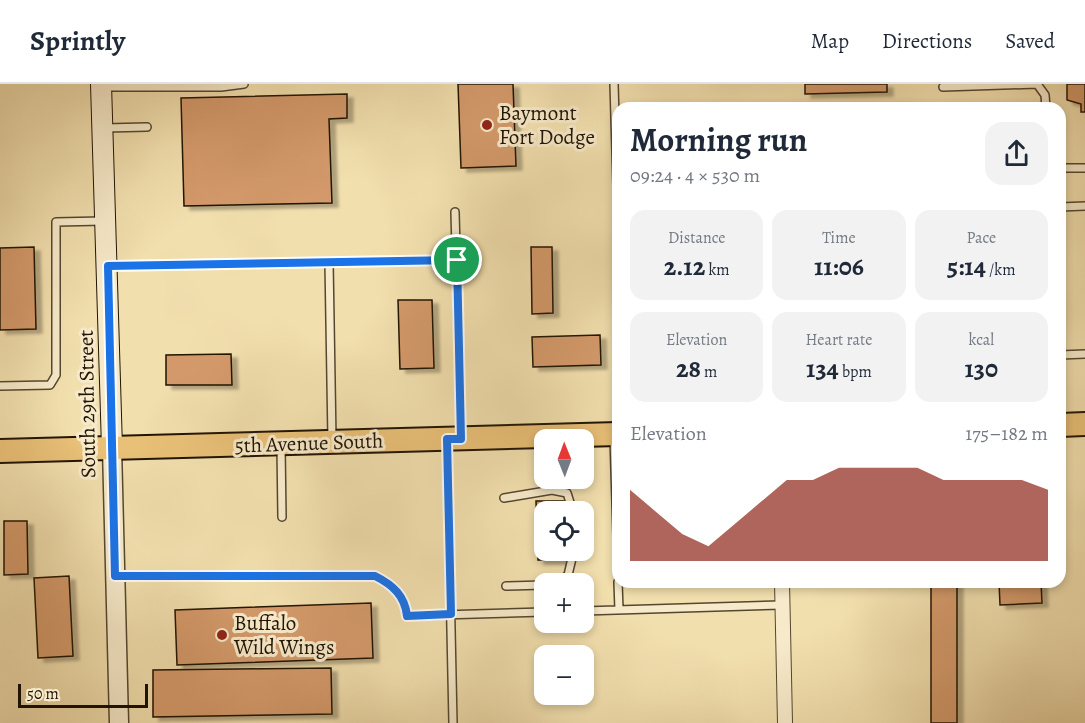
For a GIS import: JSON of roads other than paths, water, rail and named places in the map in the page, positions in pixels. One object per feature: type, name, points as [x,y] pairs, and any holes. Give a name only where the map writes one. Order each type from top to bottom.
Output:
[{"type":"main road","name":"South 29th Street","points":[[101,85],[112,448]]},
{"type":"main road","points":[[1066,425],[1085,424]]},
{"type":"main road","name":"5th Avenue South","points":[[0,451],[612,434]]},
{"type":"street","name":"South 29th Street","points":[[112,448],[119,723]]},
{"type":"street","points":[[782,588],[784,723]]},
{"type":"lane","points":[[101,85],[221,87],[244,84]]},
{"type":"lane","points":[[614,84],[615,102]]},
{"type":"lane","points":[[943,87],[1037,84],[1046,95],[1046,102]]},
{"type":"lane","points":[[103,128],[147,127]]},
{"type":"lane","points":[[1066,168],[1085,168]]},
{"type":"lane","points":[[1066,207],[1085,206]]},
{"type":"lane","points":[[453,723],[451,614],[457,260],[455,212]]},
{"type":"lane","points":[[0,386],[50,385],[56,375],[56,222],[106,221]]},
{"type":"lane","points":[[108,266],[457,260]]},
{"type":"lane","points":[[329,262],[332,442]]},
{"type":"lane","points":[[1066,355],[1085,354]]},
{"type":"lane","points":[[281,444],[282,517]]},
{"type":"lane","points":[[504,498],[531,492],[560,491],[567,493],[570,501]]},
{"type":"lane","points":[[115,576],[375,576],[393,585],[405,604],[407,616],[534,612]]},
{"type":"lane","points":[[506,586],[534,585]]},
{"type":"lane","points":[[618,588],[619,610]]},
{"type":"lane","points":[[594,611],[782,605]]},
{"type":"place","name":"Baymont Fort Dodge","points":[[487,125]]},
{"type":"place","name":"Buffalo Wild Wings","points":[[222,635]]}]
